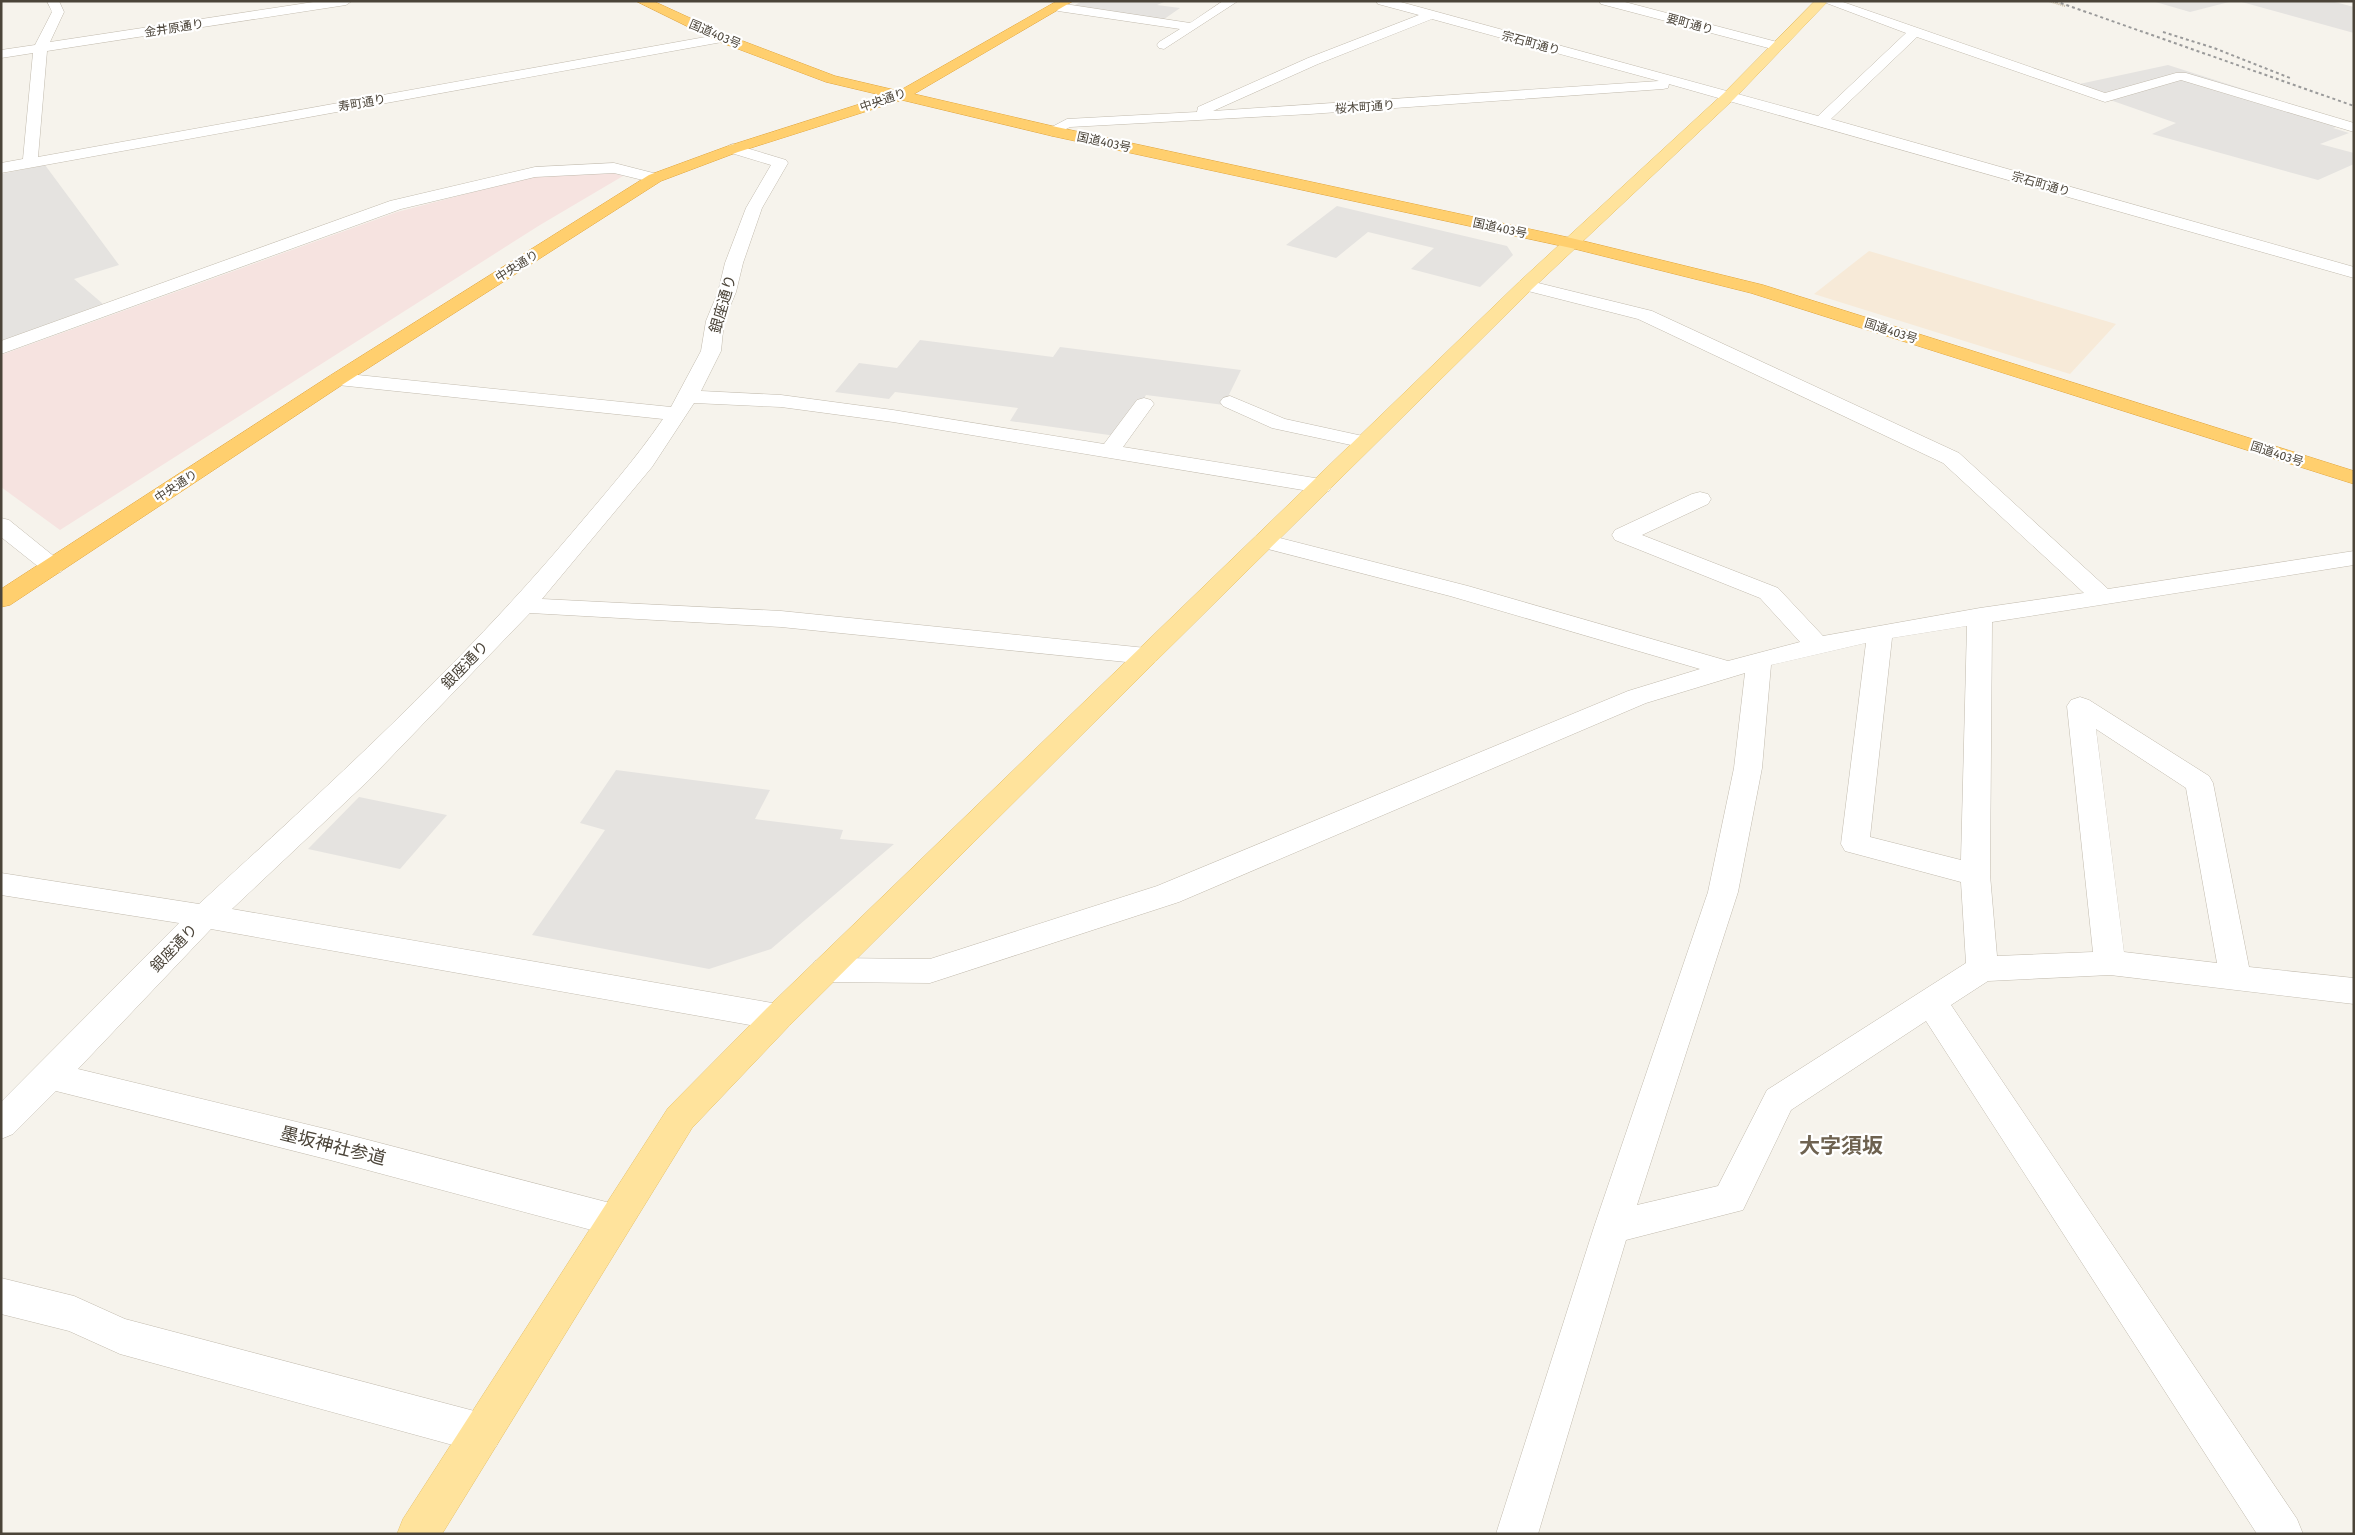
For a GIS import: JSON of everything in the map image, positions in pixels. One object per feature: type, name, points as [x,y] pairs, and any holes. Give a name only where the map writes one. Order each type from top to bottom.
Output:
[{"type":"highway","name":"国道403号","points":[[642,1],[722,38],[831,79],[1052,131],[1571,243],[1758,289],[2354,478]]},
{"type":"highway","name":"中央通り","points":[[1,600],[338,379],[655,178],[733,149],[900,96],[1062,4]]},
{"type":"main road","points":[[418,1534],[680,1118],[778,1017],[1146,656],[1526,285],[1729,96],[1822,1]]},
{"type":"street","points":[[30,163],[40,48],[58,12],[54,1]]},
{"type":"street","name":"金井原通り","points":[[1,54],[346,1]]},
{"type":"street","points":[[1164,45],[1232,1]]},
{"type":"street","name":"宗石町通り","points":[[1382,1],[1821,121],[2354,273]]},
{"type":"street","name":"要町通り","points":[[1604,1],[1776,46]]},
{"type":"street","points":[[1827,1],[2105,98],[2181,76],[2354,128]]},
{"type":"street","points":[[1062,4],[1192,27]]},
{"type":"street","points":[[1191,116],[1313,61],[1430,15]]},
{"type":"street","points":[[1821,121],[1915,32]]},
{"type":"street","name":"寿町通り","points":[[1,168],[722,38]]},
{"type":"street","name":"桜木町通り","points":[[1052,131],[1067,123],[1568,93],[1680,84]]},
{"type":"street","name":"銀座通り","points":[[1,1124],[205,916],[359,773],[524,606],[644,462],[682,405],[712,351],[715,321],[727,292],[734,263],[754,208],[780,163],[733,149]]},
{"type":"street","points":[[1,348],[405,203],[534,172],[614,168],[655,178]]},
{"type":"street","points":[[1526,285],[1645,315],[1951,458],[2104,598]]},
{"type":"street","points":[[338,379],[682,405],[781,401],[893,416],[1110,450],[1320,486]]},
{"type":"street","points":[[1230,402],[1279,424],[1365,442]]},
{"type":"street","points":[[1110,450],[1144,404]]},
{"type":"street","points":[[1700,499],[1623,535],[1769,593],[1817,645]]},
{"type":"street","points":[[1,525],[53,567]]},
{"type":"street","points":[[1264,541],[1744,665]]},
{"type":"street","points":[[826,970],[930,971],[1168,894],[1637,697],[1817,645],[1980,615],[2104,598],[2354,558]]},
{"type":"street","points":[[524,606],[781,619],[1146,656]]},
{"type":"street","points":[[1980,615],[1975,875],[1982,969]]},
{"type":"street","points":[[1880,632],[1855,844],[1975,875]]},
{"type":"street","points":[[1517,1534],[1612,1227],[1723,892],[1748,768],[1744,665]]},
{"type":"street","points":[[2110,963],[2080,706],[2199,783],[2235,977]]},
{"type":"street","points":[[1,884],[205,916],[778,1017]]},
{"type":"street","points":[[1612,1227],[1730,1199],[1779,1100],[1982,969],[2110,963],[2354,990]]},
{"type":"street","points":[[1931,1002],[2282,1534]]},
{"type":"street","name":"墨坂神社参道","points":[[50,1076],[330,1145],[614,1220]]},
{"type":"street","points":[[1,1296],[74,1314],[120,1336],[482,1434]]},
{"type":"path","points":[[2049,1],[2065,6]]},
{"type":"shaded area","points":[[1082,1],[1158,1],[1164,2],[1157,5],[1180,8],[1160,22],[1070,8]]},
{"type":"shaded area","points":[[2152,1],[2233,1],[2190,12]]},
{"type":"shaded area","points":[[2238,1],[2331,1],[2354,7],[2354,33]]},
{"type":"shaded area","points":[[2168,65],[2350,123],[2333,128],[2349,133],[2320,144],[2354,153],[2354,164],[2318,180],[2152,134],[2176,123],[2070,86]]},
{"type":"shaded area","points":[[45,165],[119,265],[74,279],[103,304],[1,341],[1,174]]},
{"type":"shaded area","points":[[610,172],[623,176],[540,225],[60,530],[1,487],[1,355],[397,212],[535,176]]},
{"type":"shaded area","points":[[1337,206],[1507,246],[1513,255],[1480,287],[1411,269],[1434,248],[1368,232],[1336,258],[1286,245]]},
{"type":"shaded area","points":[[1869,251],[2116,324],[2070,374],[1814,294]]},
{"type":"shaded area","points":[[920,340],[1053,357],[1060,347],[1241,370],[1224,405],[1146,395],[1123,437],[1010,421],[1018,408],[895,392],[889,399],[835,392],[859,363],[897,368]]},
{"type":"shaded area","points":[[616,770],[770,790],[755,819],[843,830],[840,839],[894,844],[771,949],[709,969],[532,935],[605,830],[580,823]]},
{"type":"shaded area","points":[[359,797],[447,815],[400,869],[308,849]]},
{"type":"railway","points":[[2055,1],[2354,106]]},
{"type":"railway","points":[[2163,32],[2214,48],[2290,78]]},
{"type":"district","name":"大字須坂","points":[[1841,1146]]}]
